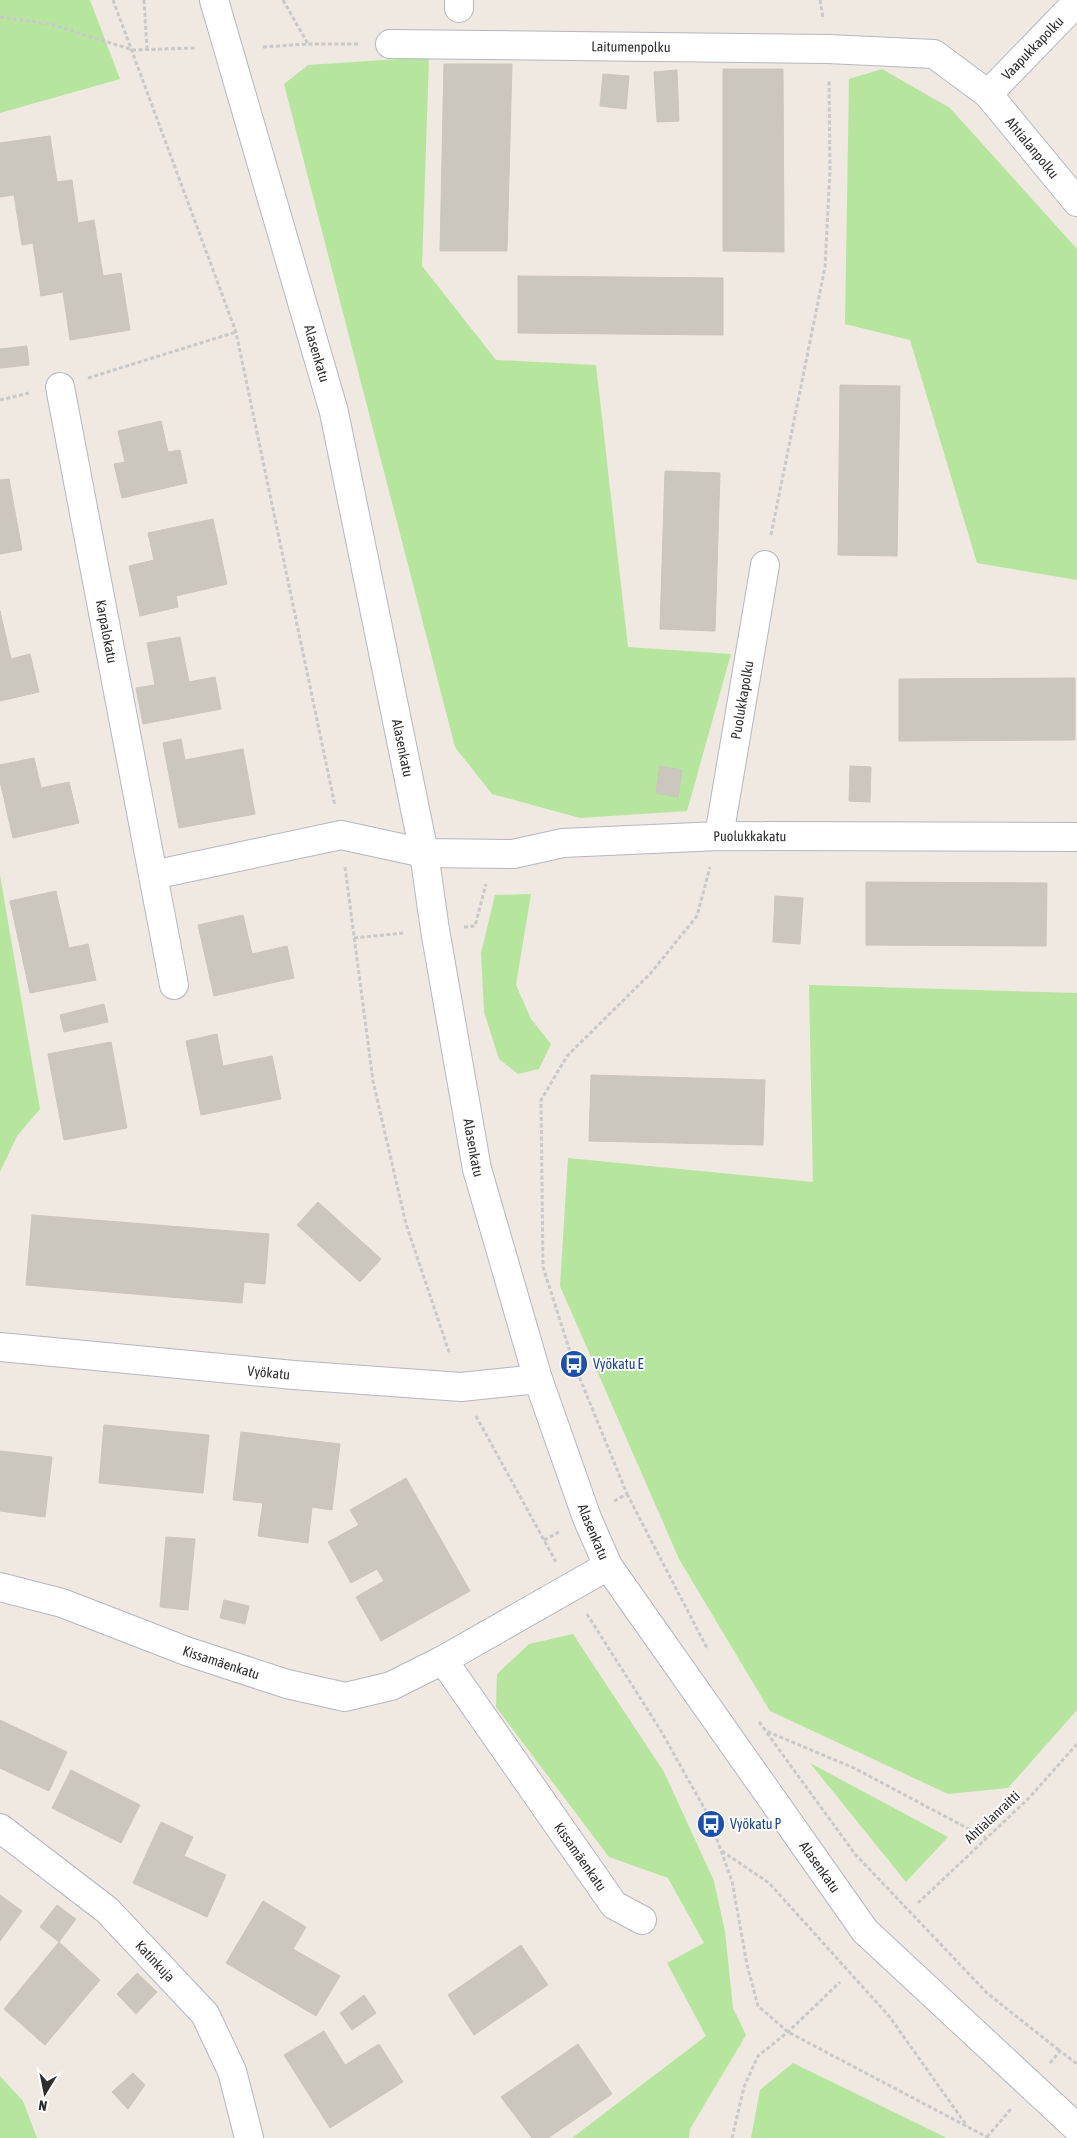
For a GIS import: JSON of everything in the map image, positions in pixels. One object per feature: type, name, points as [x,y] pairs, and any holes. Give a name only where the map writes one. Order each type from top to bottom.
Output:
[{"type":"street","name":"Alasenkatu","points":[[214,0],[334,412],[424,853],[435,930],[477,1168],[538,1379],[587,1518],[608,1566],[865,1931],[1077,2128]]},
{"type":"street","name":"Vaapukkapolku","points":[[988,94],[1077,2]]},
{"type":"street","name":"Laitumenpolku","points":[[390,44],[828,50],[934,54],[988,94]]},
{"type":"street","name":"Ahtialanpolku","points":[[988,94],[1077,202]]},
{"type":"street","name":"Karpalokatu","points":[[60,387],[174,985]]},
{"type":"street","name":"Puolukkapolku","points":[[719,836],[765,565]]},
{"type":"street","points":[[152,874],[341,835],[424,853]]},
{"type":"street","name":"Puolukkakatu","points":[[424,853],[513,854],[564,843],[719,836],[1077,837]]},
{"type":"street","name":"Vyökatu","points":[[0,1348],[294,1375],[461,1387],[538,1379]]},
{"type":"street","name":"Kissamäenkatu","points":[[0,1587],[62,1603],[186,1651],[287,1684],[345,1697],[391,1686],[442,1660],[608,1566]]},
{"type":"street","name":"Kissamäenkatu","points":[[442,1660],[614,1905],[642,1920]]},
{"type":"street","name":"Katinkuja","points":[[0,1828],[107,1910],[205,2014],[232,2071],[249,2138]]},
{"type":"path","points":[[113,0],[133,50]]},
{"type":"path","points":[[144,0],[147,49]]},
{"type":"path","points":[[283,0],[308,44]]},
{"type":"path","points":[[765,565],[825,267],[830,170],[828,50],[820,0]]},
{"type":"path","points":[[0,17],[50,24],[133,50],[196,48]]},
{"type":"path","points":[[263,47],[308,44],[390,44]]},
{"type":"path","points":[[60,387],[236,332]]},
{"type":"path","points":[[710,1654],[627,1494],[574,1364],[543,1267],[541,1100],[567,1056],[650,974],[697,916],[719,836]]},
{"type":"path","points":[[544,1540],[587,1518],[627,1494]]},
{"type":"path","points":[[754,1716],[855,1854],[987,1993],[1060,2051]]},
{"type":"path","points":[[766,1731],[854,1768],[986,1838]]},
{"type":"path","name":"Ahtialanraitti","points":[[918,1903],[1029,1798],[1077,1744]]},
{"type":"path","points":[[721,1851],[768,1882],[882,2008],[968,2127]]},
{"type":"path","points":[[732,2138],[744,2087],[758,2056],[788,2032],[840,1982]]},
{"type":"green space","points":[[0,0],[90,0],[120,79],[0,113]]},
{"type":"green space","points":[[429,57],[422,266],[496,360],[596,365],[628,647],[731,654],[687,811],[580,818],[492,794],[455,747],[284,84],[308,65]]},
{"type":"green space","points":[[882,69],[950,108],[1077,249],[1077,580],[977,563],[910,340],[845,324],[849,79]]},
{"type":"green space","points":[[0,875],[40,1109],[17,1136],[0,1172]]},
{"type":"green space","points":[[531,894],[516,985],[531,1019],[551,1044],[539,1069],[518,1074],[499,1059],[484,1012],[481,953],[495,895]]},
{"type":"green space","points":[[809,985],[1077,993],[1077,1710],[1008,1788],[948,1794],[770,1711],[679,1559],[560,1286],[568,1158],[813,1182]]},
{"type":"green space","points":[[573,1634],[664,1772],[714,1881],[725,1932],[733,2008],[746,2035],[690,2129],[689,2138],[572,2138],[706,2036],[667,1963],[704,1943],[668,1878],[609,1857],[496,1707],[497,1674],[529,1644]]},
{"type":"green space","points":[[810,1763],[948,1837],[906,1882]]},
{"type":"green space","points":[[793,2063],[947,2138],[751,2138],[760,2090]]},
{"type":"green space","points":[[0,2076],[23,2101],[37,2138],[0,2138]]},
{"type":"building","points":[[444,64],[512,64],[507,251],[440,251]]},
{"type":"building","points":[[723,69],[783,69],[784,252],[723,251]]},
{"type":"building","points":[[677,70],[679,121],[657,122],[654,72]]},
{"type":"building","points":[[603,74],[629,76],[626,109],[600,106]]},
{"type":"building","points":[[50,136],[57,182],[72,180],[78,223],[94,220],[103,276],[121,273],[130,330],[70,340],[63,292],[41,296],[33,243],[22,245],[14,195],[0,197],[0,143]]},
{"type":"building","points":[[518,276],[723,278],[723,335],[518,333]]},
{"type":"building","points":[[27,346],[29,365],[0,368],[0,349]]},
{"type":"building","points":[[840,385],[900,386],[897,556],[838,555]]},
{"type":"building","points":[[161,421],[168,452],[180,450],[187,483],[122,498],[114,464],[125,462],[118,431]]},
{"type":"building","points":[[665,471],[720,473],[715,631],[660,629]]},
{"type":"building","points":[[9,479],[22,550],[0,554],[0,480]]},
{"type":"building","points":[[213,519],[227,584],[176,596],[178,607],[140,616],[129,566],[154,560],[148,533]]},
{"type":"building","points":[[0,611],[11,659],[30,654],[39,692],[0,701]]},
{"type":"building","points":[[180,637],[189,682],[215,677],[221,709],[143,724],[136,688],[155,685],[147,643]]},
{"type":"building","points":[[1075,678],[1075,740],[899,741],[899,679]]},
{"type":"building","points":[[181,739],[185,760],[243,749],[255,814],[179,828],[163,743]]},
{"type":"building","points":[[34,758],[41,788],[69,782],[79,823],[13,838],[0,781],[0,765]]},
{"type":"building","points":[[660,766],[682,770],[678,797],[656,793]]},
{"type":"building","points":[[850,766],[871,767],[870,802],[849,801]]},
{"type":"building","points":[[866,882],[1047,883],[1046,946],[866,945]]},
{"type":"building","points":[[56,891],[69,948],[88,944],[96,980],[30,993],[10,901]]},
{"type":"building","points":[[775,896],[803,898],[800,944],[773,942]]},
{"type":"building","points":[[243,915],[252,954],[287,946],[294,978],[214,996],[198,925]]},
{"type":"building","points":[[104,1004],[108,1022],[64,1032],[60,1015]]},
{"type":"building","points":[[217,1034],[223,1066],[272,1056],[281,1099],[201,1115],[186,1041]]},
{"type":"building","points":[[111,1042],[127,1128],[64,1140],[48,1054]]},
{"type":"building","points":[[591,1075],[765,1080],[763,1145],[589,1141]]},
{"type":"building","points":[[318,1202],[381,1259],[360,1282],[297,1225]]},
{"type":"building","points":[[32,1215],[269,1234],[265,1284],[244,1282],[242,1303],[26,1285]]},
{"type":"building","points":[[104,1425],[209,1435],[203,1493],[99,1483]]},
{"type":"building","points":[[241,1432],[340,1444],[332,1510],[312,1507],[308,1543],[258,1536],[263,1503],[233,1500]]},
{"type":"building","points":[[0,1451],[52,1457],[45,1517],[0,1511]]},
{"type":"building","points":[[406,1478],[470,1591],[381,1641],[356,1597],[384,1581],[377,1569],[351,1583],[328,1542],[359,1525],[350,1510]]},
{"type":"building","points":[[166,1537],[195,1539],[188,1610],[160,1607]]},
{"type":"building","points":[[224,1600],[249,1606],[245,1624],[220,1618]]},
{"type":"building","points":[[0,1720],[67,1752],[49,1791],[0,1768]]},
{"type":"building","points":[[71,1770],[140,1805],[121,1843],[52,1808]]},
{"type":"building","points":[[161,1822],[193,1837],[184,1856],[226,1875],[207,1917],[133,1883]]},
{"type":"building","points":[[0,1895],[22,1911],[0,1941]]},
{"type":"building","points":[[263,1901],[306,1927],[293,1949],[340,1976],[316,2016],[226,1963]]},
{"type":"building","points":[[57,1905],[76,1919],[59,1942],[40,1927]]},
{"type":"building","points":[[59,1942],[100,1980],[45,2045],[4,2009]]},
{"type":"building","points":[[521,1945],[548,1985],[474,2035],[448,1995]]},
{"type":"building","points":[[137,1973],[157,1992],[136,2014],[117,1994]]},
{"type":"building","points":[[364,1995],[376,2013],[352,2030],[340,2013]]},
{"type":"building","points":[[324,2031],[345,2065],[379,2044],[403,2082],[330,2128],[284,2055]]},
{"type":"building","points":[[578,2044],[612,2094],[548,2138],[532,2138],[501,2097]]},
{"type":"building","points":[[133,2073],[145,2085],[128,2109],[112,2092]]},
{"type":"place","name":"Vyökatu E","points":[[574,1364]]},
{"type":"place","name":"Vyökatu P","points":[[711,1824]]}]
